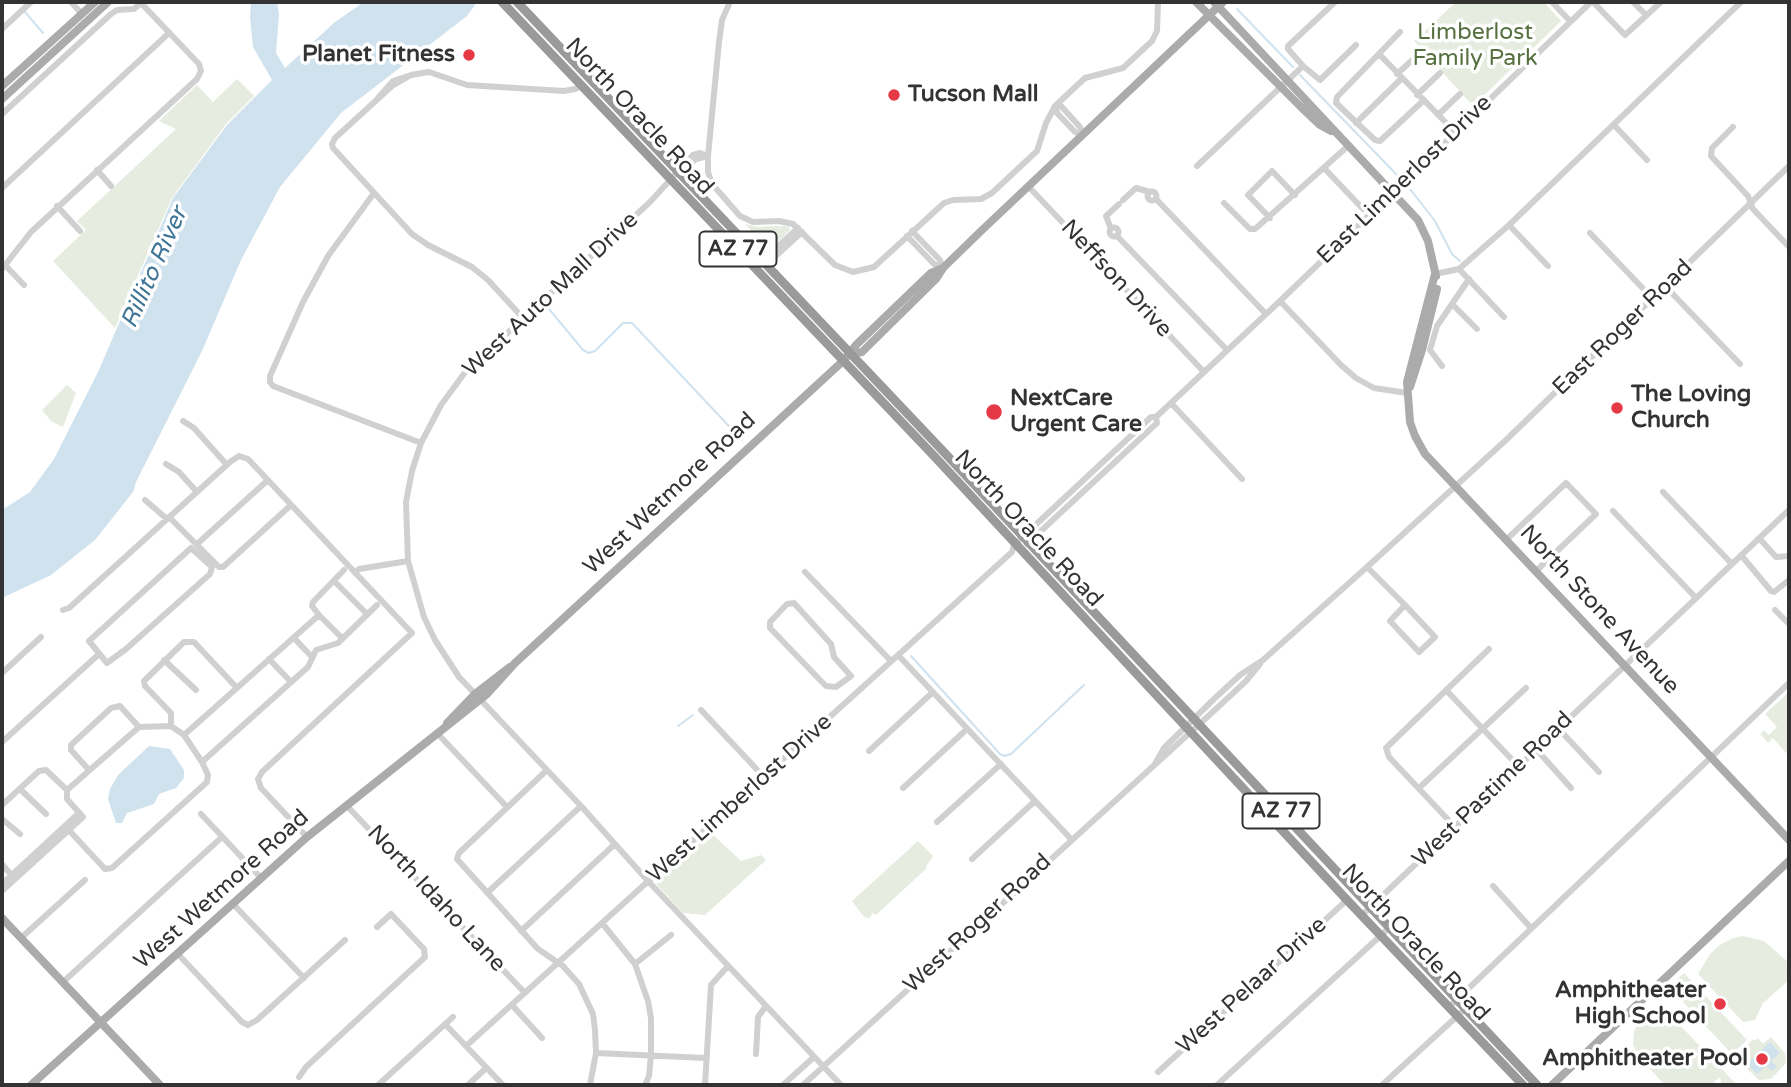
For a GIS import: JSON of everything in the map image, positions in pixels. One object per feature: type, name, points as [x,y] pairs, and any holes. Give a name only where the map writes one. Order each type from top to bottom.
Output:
[{"type":"highway","name":"North Oracle Road","points":[[517,2],[551,38],[587,83]]},
{"type":"highway","name":"North Oracle Road","points":[[505,5],[587,83],[938,453],[981,491],[1537,1085]]},
{"type":"highway","points":[[505,5],[513,6],[542,35],[551,38]]},
{"type":"highway","name":"North Oracle Road","points":[[675,176],[766,265],[892,412],[905,418],[934,448],[1016,549],[1189,728],[1347,900],[1523,1085]]},
{"type":"highway","points":[[1074,607],[1091,618],[1102,630],[1110,629]]},
{"type":"highway","points":[[1101,636],[1109,635],[1125,652],[1136,658]]},
{"type":"highway","points":[[1276,823],[1284,815]]},
{"type":"main road","points":[[2,86],[95,2]]},
{"type":"main road","points":[[2,99],[108,2]]},
{"type":"main road","name":"North Stone Avenue","points":[[1196,2],[1320,125],[1334,132]]},
{"type":"main road","name":"North Stone Avenue","points":[[1218,3],[1334,132],[1418,220],[1429,242],[1438,283],[1414,377],[1407,393],[1415,436],[1425,454],[1789,839]]},
{"type":"main road","name":"West Wetmore Road","points":[[31,1085],[307,837],[478,697],[496,676],[515,663],[847,357],[862,352],[936,279],[943,268],[1209,15],[1218,3]]},
{"type":"main road","points":[[1552,1085],[1789,860]]},
{"type":"main road","points":[[2,918],[160,1085]]},
{"type":"street","points":[[2,29],[31,2]]},
{"type":"street","points":[[71,2],[82,13]]},
{"type":"street","points":[[2,114],[111,14],[117,10],[134,9],[141,2],[204,72],[31,232],[4,267],[24,285]]},
{"type":"street","points":[[730,2],[720,29],[708,156],[708,172],[713,186],[740,216],[756,222],[787,222],[800,230],[835,266],[853,272],[874,267],[944,203],[981,199],[992,193],[1037,151],[1046,123],[1056,106],[1085,78],[1123,68],[1152,41],[1156,34],[1158,2]]},
{"type":"street","points":[[1335,2],[1288,46],[1288,50],[1320,80],[1356,45]]},
{"type":"street","points":[[1552,2],[1570,21]]},
{"type":"street","points":[[1592,2],[1625,35],[1661,2]]},
{"type":"street","name":"East Limberlost Drive","points":[[1280,300],[1592,2]]},
{"type":"street","points":[[1633,2],[1646,15]]},
{"type":"street","points":[[1435,274],[1460,269],[1741,2]]},
{"type":"street","points":[[1400,32],[1337,97],[1336,103],[1375,140],[1380,141],[1424,100]]},
{"type":"street","points":[[2,188],[169,33]]},
{"type":"street","points":[[1356,123],[1420,52]]},
{"type":"street","points":[[1380,55],[1455,132]]},
{"type":"street","points":[[1197,166],[1303,66]]},
{"type":"street","points":[[523,318],[488,280],[472,267],[412,234],[332,144],[335,138],[378,98],[401,79],[411,75],[429,72],[467,85],[564,91],[587,83]]},
{"type":"street","points":[[1417,94],[1440,73]]},
{"type":"street","points":[[1438,115],[1460,94]]},
{"type":"street","points":[[1056,106],[1061,106],[1080,127],[1083,135]]},
{"type":"street","points":[[1614,125],[1647,160]]},
{"type":"street","points":[[1733,127],[1712,148],[1711,156],[1746,194],[1753,209],[1789,247]]},
{"type":"street","points":[[1224,204],[1250,229],[1255,229],[1348,146]]},
{"type":"street","name":"West Auto Mall Drive","points":[[708,156],[700,153],[693,155],[675,176],[466,371],[441,405],[421,443],[412,471],[406,502],[408,561],[417,598],[435,640],[459,677],[841,1085]]},
{"type":"street","name":"East Roger Road","points":[[1455,486],[1666,287],[1789,166]]},
{"type":"street","points":[[1324,168],[1363,209]]},
{"type":"street","points":[[97,170],[111,186]]},
{"type":"street","points":[[1270,218],[1248,195],[1272,171],[1295,195]]},
{"type":"street","name":"Neffson Drive","points":[[1028,186],[1204,372]]},
{"type":"street","points":[[1227,351],[1117,236],[1110,235],[1111,229],[1106,216],[1136,188],[1150,192],[1149,199],[1156,199],[1266,314]]},
{"type":"street","points":[[374,193],[328,256],[303,302],[270,376],[270,382],[273,386],[421,443]]},
{"type":"street","points":[[57,206],[80,231]]},
{"type":"street","points":[[1508,225],[1548,266]]},
{"type":"street","points":[[766,265],[767,257],[800,230]]},
{"type":"street","points":[[1590,233],[1653,299]]},
{"type":"street","points":[[910,234],[940,260],[943,268]]},
{"type":"street","points":[[1460,269],[1504,317]]},
{"type":"street","points":[[1442,366],[1430,350],[1437,326],[1469,279]]},
{"type":"street","points":[[1666,287],[1740,364]]},
{"type":"street","points":[[1280,300],[1356,378],[1374,388],[1407,393]]},
{"type":"street","name":"West Limberlost Drive","points":[[1026,540],[1151,417],[1156,417],[1280,300]]},
{"type":"street","points":[[1452,304],[1477,329]]},
{"type":"street","points":[[1171,403],[1242,479]]},
{"type":"street","name":"West Limberlost Drive","points":[[466,1046],[1026,540],[1096,480],[1157,423],[1156,417]]},
{"type":"street","points":[[183,422],[194,428],[227,465]]},
{"type":"street","points":[[1134,434],[1135,444]]},
{"type":"street","points":[[63,610],[69,608],[227,465],[242,456],[268,480],[412,633],[255,779],[307,837]]},
{"type":"street","points":[[166,464],[178,472],[197,492]]},
{"type":"street","points":[[1095,471],[1096,480]]},
{"type":"street","points":[[197,544],[268,480]]},
{"type":"street","points":[[1506,540],[1566,483],[1596,514],[1535,572]]},
{"type":"street","name":"West Roger Road","points":[[803,1085],[1155,764],[1164,748],[1246,681],[1263,660],[1455,486]]},
{"type":"street","points":[[1663,492],[1732,564]]},
{"type":"street","points":[[145,499],[219,567],[291,505]]},
{"type":"street","name":"West Pastime Road","points":[[1362,915],[1789,510]]},
{"type":"street","points":[[1613,511],[1696,598]]},
{"type":"street","points":[[1759,538],[1776,557],[1789,555]]},
{"type":"street","points":[[191,548],[212,567],[210,574],[110,663],[98,655],[89,643],[92,637],[191,548]]},
{"type":"street","points":[[1741,555],[1771,591],[1774,592],[1789,580]]},
{"type":"street","points":[[355,573],[359,569],[408,561]]},
{"type":"street","points":[[1367,567],[1405,605],[1435,637],[1419,652],[1390,621],[1405,605]]},
{"type":"street","points":[[342,638],[312,606],[344,570]]},
{"type":"street","points":[[805,572],[891,662]]},
{"type":"street","points":[[334,581],[367,614]]},
{"type":"street","points":[[850,676],[835,687],[826,686],[770,628],[770,622],[787,604],[793,603],[831,644],[834,657],[862,688]]},
{"type":"street","points":[[202,762],[308,667],[319,648],[335,644],[377,605]]},
{"type":"street","points":[[1775,610],[1788,621]]},
{"type":"street","points":[[184,735],[318,615]]},
{"type":"street","points":[[2,673],[41,637]]},
{"type":"street","points":[[294,638],[312,657]]},
{"type":"street","points":[[171,726],[171,713],[145,686],[144,681],[184,642],[194,642],[237,688]]},
{"type":"street","points":[[1455,827],[1384,750],[1489,649]]},
{"type":"street","points":[[4,737],[98,655]]},
{"type":"street","points":[[898,655],[1071,839]]},
{"type":"street","points":[[269,659],[290,681]]},
{"type":"street","points":[[164,660],[196,690]]},
{"type":"street","points":[[1449,1007],[1789,683]]},
{"type":"street","points":[[1419,788],[1526,688]]},
{"type":"street","points":[[1446,690],[1518,766]]},
{"type":"street","points":[[869,751],[933,692]]},
{"type":"street","points":[[89,770],[71,750],[71,746],[111,708],[120,706],[139,727]]},
{"type":"street","points":[[701,710],[764,777]]},
{"type":"street","points":[[2,891],[79,813],[67,799],[67,790],[139,727],[171,726],[184,735],[208,775],[207,782],[112,868],[105,869],[67,828]]},
{"type":"street","points":[[1558,728],[1599,772]]},
{"type":"street","points":[[902,788],[967,729]]},
{"type":"street","points":[[440,730],[506,806]]},
{"type":"street","points":[[1536,749],[1571,788]]},
{"type":"street","points":[[937,822],[1001,764]]},
{"type":"street","points":[[2,805],[43,769],[67,790]]},
{"type":"street","points":[[547,770],[506,806],[459,853],[457,859],[538,949],[558,962],[579,984],[593,1014],[596,1052],[590,1085]]},
{"type":"street","points":[[20,789],[47,814]]},
{"type":"street","points":[[972,859],[1035,801]]},
{"type":"street","name":"North Idaho Lane","points":[[347,806],[525,993]]},
{"type":"street","points":[[487,893],[581,806]]},
{"type":"street","points":[[201,814],[261,878]]},
{"type":"street","points":[[2,819],[20,834]]},
{"type":"street","points":[[62,982],[222,837]]},
{"type":"street","points":[[521,931],[615,844]]},
{"type":"street","points":[[2,864],[14,877]]},
{"type":"street","points":[[2,884],[14,877]]},
{"type":"street","points":[[21,938],[85,880]]},
{"type":"street","points":[[1493,886],[1531,928]]},
{"type":"street","name":"West Pelaar Drive","points":[[1158,1072],[1347,900]]},
{"type":"street","points":[[233,904],[304,978]]},
{"type":"street","points":[[302,1085],[297,1077],[302,1070],[416,966],[425,954],[424,949],[391,914],[377,927]]},
{"type":"street","points":[[602,923],[635,964],[651,1018],[651,1055],[649,1076],[645,1085]]},
{"type":"street","points":[[1217,1085],[1390,928]]},
{"type":"street","points":[[635,964],[671,935]]},
{"type":"street","points":[[177,953],[247,1028],[345,940]]},
{"type":"street","points":[[705,1085],[711,985],[728,966]]},
{"type":"street","points":[[512,1005],[542,1038]]},
{"type":"street","points":[[755,1054],[758,1017],[766,1006]]},
{"type":"street","points":[[1382,1085],[1465,1009]]},
{"type":"street","points":[[378,1085],[453,1017]]},
{"type":"street","points":[[445,1024],[503,1085]]},
{"type":"street","points":[[596,1052],[705,1058]]},
{"type":"street","points":[[783,1085],[814,1057]]},
{"type":"street","points":[[468,1085],[486,1068]]},
{"type":"green space","name":"Limberlost Family Park","points":[[1456,2],[1544,2],[1561,21],[1473,106],[1414,41]]},
{"type":"green space","points":[[237,79],[254,96],[226,124],[172,198],[115,328],[53,261],[86,230],[77,221],[176,129],[159,121],[197,85],[213,102]]},
{"type":"green space","points":[[745,224],[757,227],[779,226],[779,230],[780,226],[784,226],[790,230],[769,251],[767,249],[774,243],[768,247]]},
{"type":"green space","points":[[67,385],[76,393],[63,427],[51,421],[42,410]]},
{"type":"green space","points":[[1789,692],[1788,755],[1773,738],[1768,743],[1760,734],[1764,730],[1769,735],[1777,727],[1765,714]]},
{"type":"green space","points":[[711,833],[741,861],[761,855],[766,860],[705,915],[683,913],[657,885],[657,881]]},
{"type":"green space","points":[[918,841],[933,856],[927,868],[876,915],[873,913],[869,918],[864,917],[852,901]]},
{"type":"green space","points":[[1743,936],[1764,941],[1789,963],[1789,980],[1763,1003],[1755,1020],[1743,1022],[1698,974],[1710,954],[1720,945]]},
{"type":"green space","points":[[1684,973],[1747,1040],[1732,1054],[1669,987]]},
{"type":"green space","points":[[1659,1014],[1676,1021],[1736,1084],[1722,1085],[1720,1077],[1711,1085],[1665,1085],[1639,1057],[1633,1044],[1634,1031],[1639,1023]]},
{"type":"green space","name":"Amphitheater Pool","points":[[1771,1037],[1785,1053],[1786,1063],[1771,1079],[1759,1080],[1736,1058],[1753,1039],[1755,1041],[1758,1038],[1763,1044]]},
{"type":"water","name":"Rillito River","points":[[251,2],[277,2],[279,14],[276,53],[285,68],[335,22],[364,2],[477,2],[467,16],[341,113],[280,187],[241,260],[202,351],[133,492],[95,540],[51,575],[2,598],[2,510],[30,492],[54,459],[98,372],[173,198],[227,125],[272,80],[253,47]]},
{"type":"water","points":[[149,746],[170,749],[184,770],[184,778],[176,788],[159,794],[154,804],[127,813],[122,823],[116,823],[108,799],[110,789],[118,775]]},
{"type":"water","name":"Amphitheater Pool","points":[[1770,1042],[1780,1053],[1771,1061],[1777,1067],[1772,1071],[1766,1066],[1757,1074],[1747,1064]]},
{"type":"waterway","points":[[1237,9],[1293,67]]},
{"type":"waterway","points":[[25,12],[43,33]]},
{"type":"waterway","points":[[1300,75],[1399,177]]},
{"type":"waterway","points":[[1410,189],[1435,221],[1452,254],[1460,261]]},
{"type":"waterway","points":[[549,309],[583,350],[589,353],[595,351],[623,323],[632,323],[742,440]]},
{"type":"waterway","points":[[911,656],[1000,754],[1005,756],[1011,754],[1084,685]]},
{"type":"waterway","points":[[678,726],[693,715]]},
{"type":"place","name":"Planet Fitness","points":[[469,55]]},
{"type":"place","name":"Tucson Mall","points":[[894,95]]},
{"type":"place","name":"The Loving Church","points":[[1617,408]]},
{"type":"place","name":"NextCare Urgent Care","points":[[994,412]]},
{"type":"place","name":"Amphitheater High School","points":[[1720,1004]]},
{"type":"place","name":"Amphitheater Pool","points":[[1762,1059]]}]
